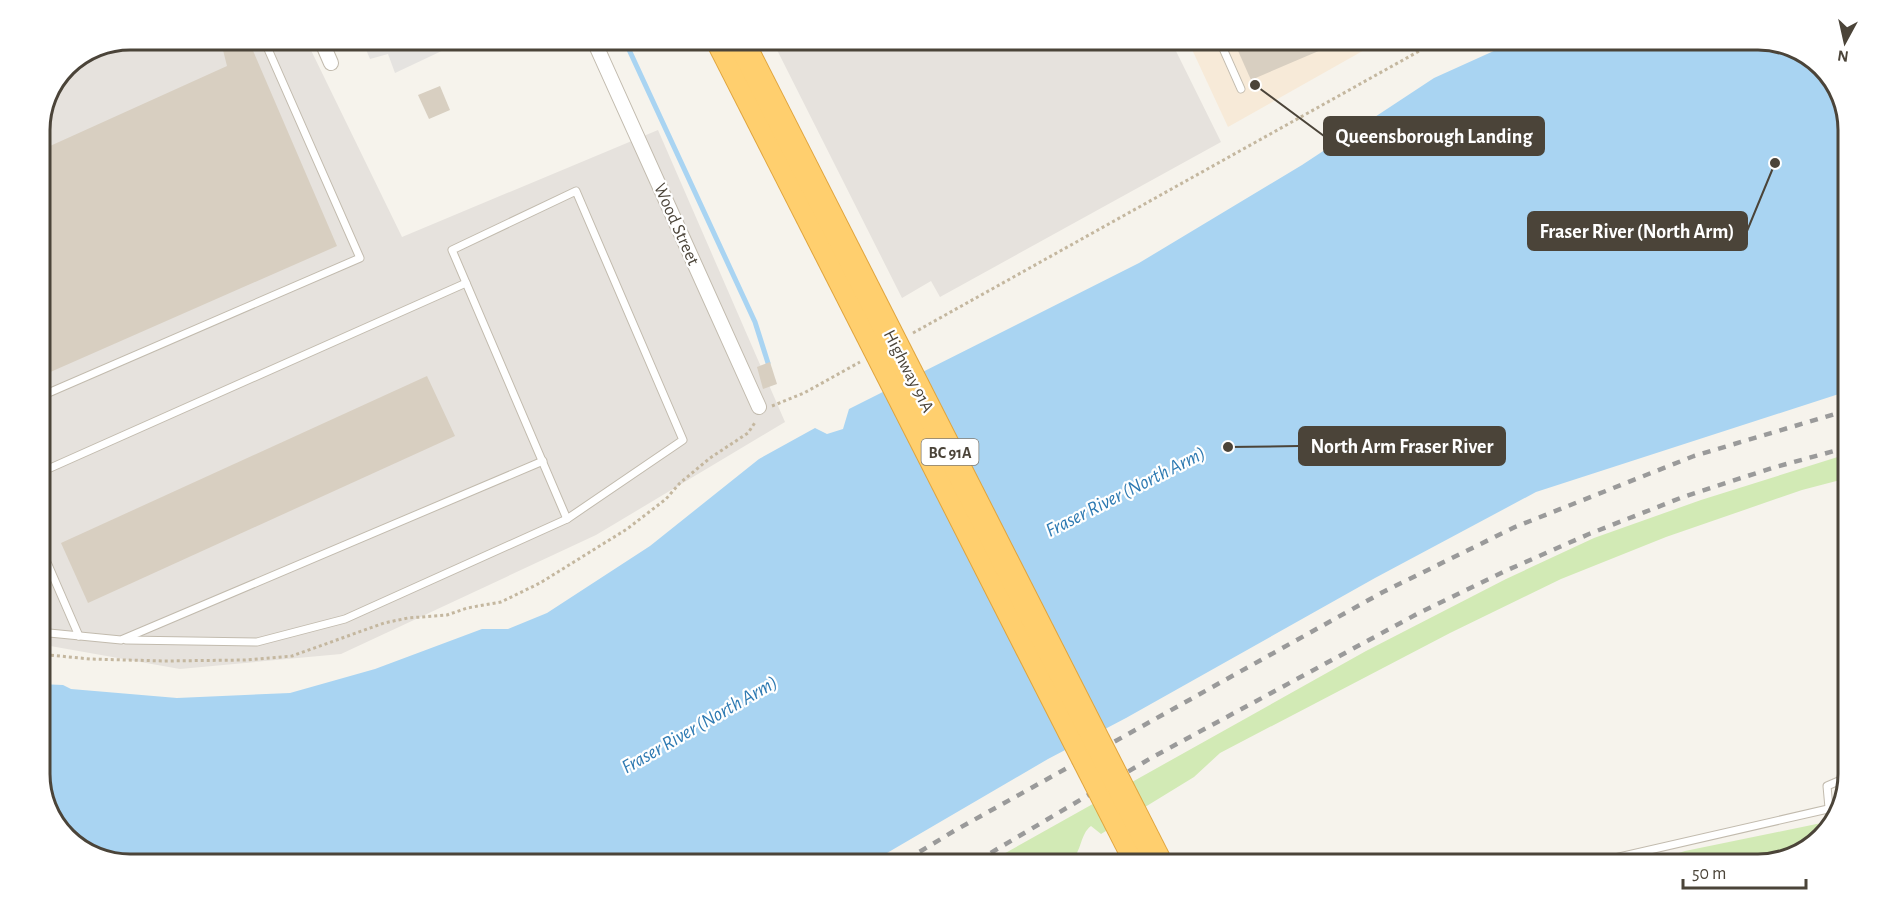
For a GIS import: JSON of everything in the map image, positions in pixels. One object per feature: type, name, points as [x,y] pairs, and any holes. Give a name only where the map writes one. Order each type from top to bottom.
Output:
[{"type":"highway","name":"Highway 91A","points":[[724,49],[1133,854]]},
{"type":"highway","name":"Highway 91A","points":[[745,49],[1154,854]]},
{"type":"street","points":[[325,49],[331,63]]},
{"type":"street","name":"Wood Street","points":[[598,49],[759,407]]},
{"type":"lane","points":[[50,393],[360,258],[268,49]]},
{"type":"lane","points":[[1223,49],[1241,89]]},
{"type":"lane","points":[[50,633],[121,640],[257,642],[345,619],[567,519],[683,440],[576,191],[452,250],[567,519]]},
{"type":"lane","points":[[50,469],[466,283]]},
{"type":"lane","points":[[121,640],[543,461]]},
{"type":"lane","points":[[50,569],[79,636]]},
{"type":"lane","points":[[1632,854],[1829,808],[1827,786],[1837,782]]},
{"type":"path","points":[[913,333],[1423,49]]},
{"type":"path","points":[[759,407],[775,406],[864,360]]},
{"type":"shaded area","points":[[310,49],[402,237],[658,130],[785,422],[596,535],[341,654],[180,669],[50,646],[50,125],[52,109],[66,81],[90,60],[119,50]]},
{"type":"shaded area","points":[[366,49],[446,49],[395,73],[388,54],[370,59]]},
{"type":"shaded area","points":[[777,49],[1175,49],[1221,142],[940,297],[931,281],[902,298]]},
{"type":"shaded area","points":[[1192,49],[1366,49],[1228,127]]},
{"type":"green space","points":[[1838,457],[1838,481],[1802,490],[1666,537],[1561,579],[1450,633],[1220,753],[1194,777],[1101,834],[1091,826],[1087,829],[1076,854],[1004,854],[1366,651],[1506,579],[1594,538],[1701,500]]},
{"type":"green space","points":[[1820,823],[1802,840],[1778,851],[1757,854],[1676,854]]},
{"type":"water","points":[[1498,49],[1757,49],[1788,56],[1806,66],[1818,77],[1829,94],[1836,114],[1837,394],[1536,492],[1375,578],[1126,718],[1048,759],[885,854],[130,854],[114,852],[90,843],[73,830],[60,813],[51,789],[50,778],[50,684],[63,685],[71,689],[177,698],[290,693],[375,669],[482,629],[508,629],[547,613],[650,546],[759,459],[815,428],[827,434],[843,429],[849,409],[1139,263],[1302,165],[1434,78]]},
{"type":"building","points":[[223,49],[252,49],[337,246],[50,372],[50,146],[227,66]]},
{"type":"building","points":[[1237,49],[1323,49],[1251,80]]},
{"type":"building","points":[[440,86],[450,110],[429,119],[418,95]]},
{"type":"building","points":[[770,362],[777,384],[763,389],[757,367]]},
{"type":"building","points":[[427,376],[455,436],[88,603],[61,543]]},
{"type":"waterway","points":[[629,49],[755,322],[768,363]]},
{"type":"railway","points":[[916,854],[1383,592],[1515,527],[1694,456],[1837,413]]},
{"type":"railway","points":[[989,854],[1151,758],[1417,614],[1503,572],[1589,534],[1683,497],[1772,468],[1838,450]]},
{"type":"place","name":"Queensborough Landing","points":[[1255,85]]},
{"type":"place","name":"Fraser River (North Arm)","points":[[1775,163]]},
{"type":"place","name":"North Arm Fraser River","points":[[1228,447]]}]
